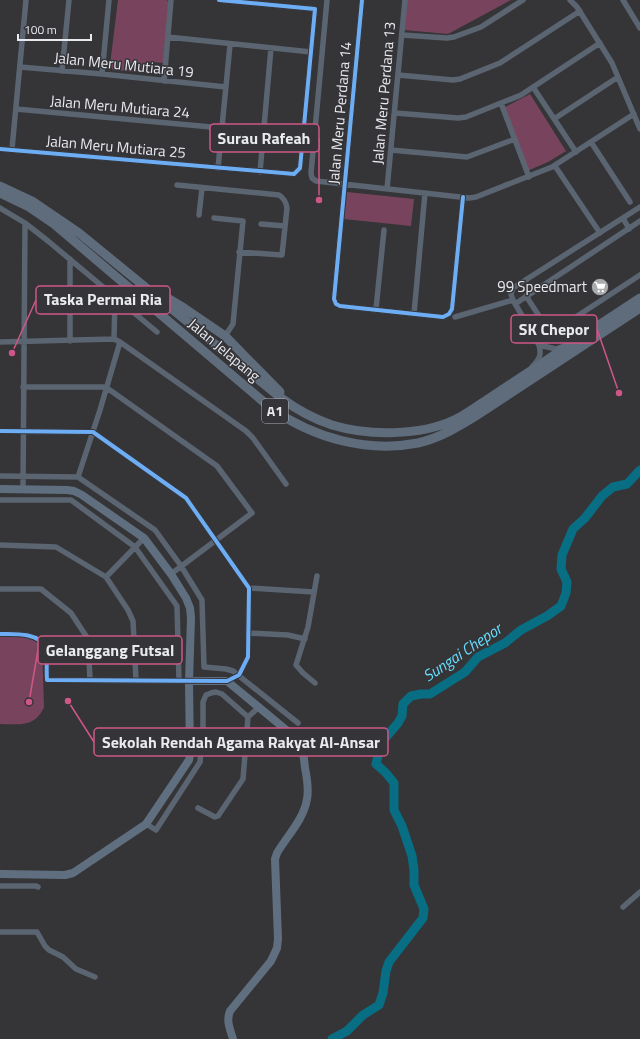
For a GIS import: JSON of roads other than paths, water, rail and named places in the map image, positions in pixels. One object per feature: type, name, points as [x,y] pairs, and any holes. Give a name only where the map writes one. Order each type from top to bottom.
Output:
[{"type":"main road","name":"Jalan Jelapang","points":[[0,186],[32,201],[58,217],[271,391],[306,413],[331,425],[365,431],[392,433],[424,429],[454,420],[640,298]]},
{"type":"main road","name":"Jalan Jelapang","points":[[0,193],[54,224],[272,409],[292,422],[328,438],[375,445],[401,445],[439,436],[458,427],[479,414],[640,308]]},
{"type":"main road","points":[[139,282],[181,306],[225,336],[272,384],[306,413]]},
{"type":"street","points":[[12,149],[26,0]]},
{"type":"street","points":[[62,71],[69,0]]},
{"type":"street","points":[[102,74],[109,0]]},
{"type":"street","points":[[164,81],[171,0]]},
{"type":"street","name":"Jalan Meru Mutiara 25","points":[[0,149],[291,175],[297,172],[300,168],[315,9],[219,0]]},
{"type":"street","points":[[327,0],[310,173],[312,178],[316,181],[463,197],[476,197],[555,166],[634,114]]},
{"type":"street","name":"Jalan Meru Perdana 14","points":[[362,0],[334,299],[338,305],[376,309]]},
{"type":"street","name":"Jalan Meru Perdana 13","points":[[387,189],[405,0]]},
{"type":"street","points":[[402,35],[447,38],[454,37],[481,27],[523,0]]},
{"type":"street","points":[[570,0],[580,11],[612,63],[640,128]]},
{"type":"street","points":[[623,0],[640,28]]},
{"type":"street","points":[[398,75],[453,80],[460,79],[500,63],[580,11]]},
{"type":"street","points":[[168,37],[311,52]]},
{"type":"street","points":[[394,113],[462,118],[516,97],[600,43]]},
{"type":"street","points":[[218,168],[230,44]]},
{"type":"street","points":[[260,172],[271,48]]},
{"type":"street","name":"Jalan Meru Mutiara 19","points":[[20,67],[226,87]]},
{"type":"street","points":[[554,119],[618,77]]},
{"type":"street","points":[[533,87],[576,152]]},
{"type":"street","points":[[501,103],[529,177]]},
{"type":"street","name":"Jalan Meru Mutiara 24","points":[[16,109],[222,128]]},
{"type":"street","points":[[391,150],[467,157],[515,139]]},
{"type":"street","points":[[591,142],[630,202]]},
{"type":"street","points":[[555,166],[600,233]]},
{"type":"street","points":[[177,185],[279,195],[282,197],[286,203],[282,255],[239,252]]},
{"type":"street","points":[[199,215],[202,188]]},
{"type":"street","points":[[414,314],[425,193]]},
{"type":"street","points":[[384,230],[376,309],[443,317],[449,314],[452,309],[463,197]]},
{"type":"street","points":[[526,374],[539,358],[541,352],[539,345],[514,302],[511,294],[513,288],[640,207]]},
{"type":"street","points":[[0,208],[25,223],[157,332]]},
{"type":"street","points":[[214,218],[243,221],[233,324],[225,336]]},
{"type":"street","points":[[623,218],[629,229]]},
{"type":"street","points":[[455,317],[514,302],[526,296],[640,221]]},
{"type":"street","points":[[23,489],[25,223]]},
{"type":"street","points":[[261,224],[285,226]]},
{"type":"street","points":[[70,260],[70,341]]},
{"type":"street","points":[[526,296],[547,328],[551,331],[556,330],[640,275]]},
{"type":"street","points":[[78,478],[107,388],[117,340],[115,297]]},
{"type":"street","points":[[0,342],[117,340],[246,431],[253,438],[286,484]]},
{"type":"street","points":[[539,345],[556,349],[568,345]]},
{"type":"street","points":[[23,386],[107,388],[217,466],[252,514],[171,574]]},
{"type":"street","points":[[0,431],[93,432],[186,498],[249,588],[248,657],[246,664],[239,675],[227,681],[47,680],[46,650],[42,643],[36,638],[27,634],[0,634]]},
{"type":"street","points":[[0,476],[78,478],[155,530],[181,566],[202,600],[204,667],[230,670],[239,675],[298,724]]},
{"type":"street","points":[[0,489],[74,491],[144,538],[171,574],[186,598],[190,608],[191,618],[189,760],[146,824],[73,873],[65,875],[0,874]]},
{"type":"street","points":[[0,500],[71,500],[135,547],[178,606],[179,680]]},
{"type":"street","points":[[106,577],[144,538]]},
{"type":"street","points":[[0,545],[56,547],[106,577],[128,610],[133,621],[136,680]]},
{"type":"street","points":[[315,683],[296,665],[305,639],[317,576]]},
{"type":"street","points":[[249,588],[314,592]]},
{"type":"street","points":[[0,589],[41,589],[71,613],[88,640],[90,680]]},
{"type":"street","points":[[248,633],[288,635],[305,639]]},
{"type":"street","points":[[227,681],[296,738],[300,743],[308,784],[304,811],[277,853],[275,859],[277,948],[271,961],[230,1011],[228,1023],[233,1039]]},
{"type":"street","points":[[146,824],[156,830],[200,762],[203,702],[206,695],[211,692],[222,694],[248,717]]},
{"type":"street","points":[[198,808],[215,817],[218,816],[244,779],[248,717],[259,707]]},
{"type":"street","points":[[0,886],[38,887]]},
{"type":"street","points":[[623,907],[640,892]]},
{"type":"street","points":[[0,932],[37,932],[49,950],[63,957],[76,969],[95,977]]},
{"type":"waterway","name":"Sungai Chepor","points":[[332,1039],[347,1031],[363,1015],[379,1005],[389,962],[423,918],[424,909],[414,885],[412,856],[402,826],[394,810],[394,783],[376,764],[381,743],[398,723],[402,716],[403,704],[411,696],[430,694],[465,672],[478,657],[505,643],[521,630],[547,616],[561,606],[566,593],[567,582],[561,569],[562,555],[573,529],[585,518],[602,496],[613,487],[627,484],[640,470]]},
{"type":"place","name":"Surau Rafeah","points":[[319,200]]},
{"type":"place","name":"99 Speedmart","points":[[600,287]]},
{"type":"place","name":"Taska Permai Ria","points":[[12,353]]},
{"type":"place","name":"SK Chepor","points":[[619,393]]},
{"type":"place","name":"Sekolah Rendah Agama Rakyat Al-Ansar","points":[[68,701]]},
{"type":"place","name":"Gelanggang Futsal","points":[[29,702]]}]
